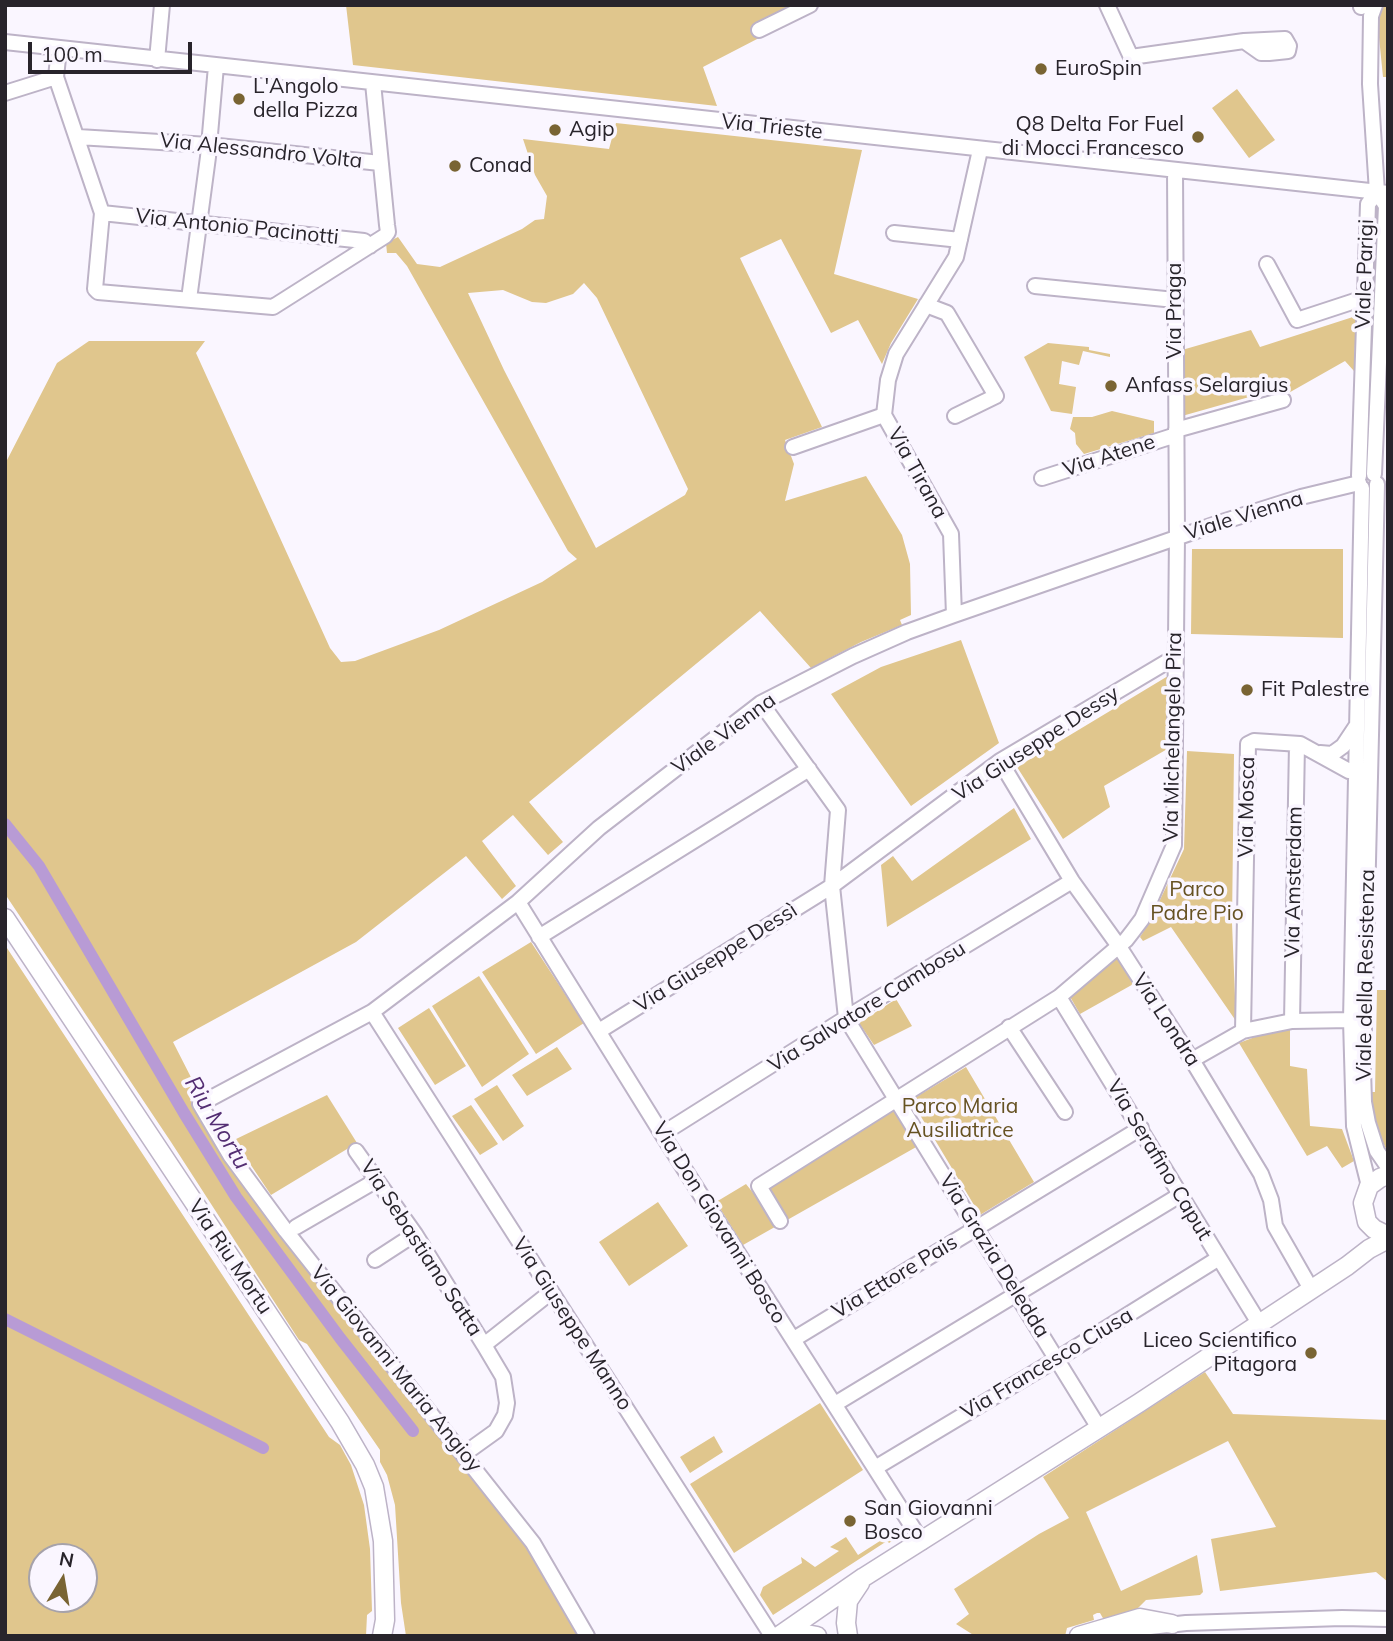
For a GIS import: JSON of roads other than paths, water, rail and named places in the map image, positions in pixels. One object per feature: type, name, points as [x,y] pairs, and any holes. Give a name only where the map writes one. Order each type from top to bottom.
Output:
[{"type":"main road","name":"Via Riu Mortu","points":[[5,918],[340,1422],[365,1465],[374,1487],[383,1541],[386,1630]]},
{"type":"main road","points":[[1355,1259],[1365,1242],[1367,1222],[1363,1203],[1369,1186],[1388,1175]]},
{"type":"main road","points":[[779,1636],[864,1577],[1099,1428],[1388,1237],[1374,1230],[1367,1222]]},
{"type":"main road","points":[[848,1636],[848,1601],[864,1577]]},
{"type":"main road","points":[[1079,1636],[1140,1618],[1169,1624]]},
{"type":"main road","points":[[1143,1633],[1169,1624]]},
{"type":"main road","points":[[791,1636],[802,1633],[817,1636]]},
{"type":"street","points":[[157,60],[162,5]]},
{"type":"street","points":[[759,30],[810,5]]},
{"type":"street","points":[[1107,5],[1131,57],[1244,41],[1285,39]]},
{"type":"street","points":[[1365,8],[1382,192]]},
{"type":"street","name":"Via Trieste","points":[[5,42],[1382,192]]},
{"type":"street","points":[[59,49],[56,77],[102,213],[95,289],[98,292],[273,307],[370,246],[388,232],[373,83]]},
{"type":"street","points":[[190,299],[216,66]]},
{"type":"street","points":[[5,93],[56,77]]},
{"type":"street","name":"Via Alessandro Volta","points":[[78,137],[209,145],[380,163]]},
{"type":"street","name":"Via Tirana","points":[[954,615],[951,534],[884,415],[888,380],[897,354],[956,257],[980,150]]},
{"type":"street","name":"Via Praga","points":[[1175,170],[1177,536]]},
{"type":"street","name":"Viale Parigi","points":[[1382,192],[1386,206],[1371,481],[1364,298],[1368,204],[1382,192]]},
{"type":"street","name":"Via Antonio Pacinotti","points":[[102,213],[364,241],[370,246]]},
{"type":"street","points":[[894,233],[960,240]]},
{"type":"street","points":[[1267,264],[1297,320],[1364,298]]},
{"type":"street","points":[[1035,286],[1175,300]]},
{"type":"street","points":[[926,305],[947,313],[996,396],[955,416]]},
{"type":"street","name":"Via Atene","points":[[1042,478],[1176,432],[1283,400]]},
{"type":"street","name":"Via Tirana","points":[[793,447],[884,415]]},
{"type":"street","name":"Viale Vienna","points":[[200,1104],[372,1012],[518,902],[599,828],[761,703],[907,632],[1177,536],[1301,497],[1371,481]]},
{"type":"street","name":"Viale della Resistenza","points":[[1369,1186],[1354,1126],[1351,1020],[1358,722],[1371,481]]},
{"type":"street","name":"Viale della Resistenza","points":[[1371,481],[1363,1070],[1368,1123],[1377,1151],[1388,1167]]},
{"type":"street","name":"Via Michelangelo Pira","points":[[780,1221],[759,1186],[1059,997],[1126,940],[1142,919],[1174,845],[1177,536]]},
{"type":"street","name":"Via Giuseppe Dessy","points":[[832,886],[1000,761],[1175,657]]},
{"type":"street","name":"Via Grazia Deledda","points":[[761,703],[838,810],[832,886],[846,1018],[1099,1428]]},
{"type":"street","points":[[1320,753],[1332,754],[1343,746],[1358,722]]},
{"type":"street","name":"Via Mosca","points":[[1243,1031],[1248,744],[1254,741],[1297,744],[1320,753],[1349,771],[1358,771]]},
{"type":"street","name":"Via Amsterdam","points":[[1292,1021],[1297,744]]},
{"type":"street","name":"Via Londra","points":[[1000,761],[1072,881],[1192,1060],[1261,1174],[1271,1200],[1275,1226],[1311,1289]]},
{"type":"street","points":[[539,937],[809,769]]},
{"type":"street","name":"Via Salvatore Cambosu","points":[[662,1134],[1072,881]]},
{"type":"street","name":"Via Giuseppe Dessì","points":[[599,1031],[832,886]]},
{"type":"street","name":"Via Don Giovanni Bosco","points":[[518,902],[922,1542]]},
{"type":"street","name":"Via Serafino Caput","points":[[1059,997],[1259,1323]]},
{"type":"street","name":"Via Giuseppe Manno","points":[[372,1012],[772,1636]]},
{"type":"street","points":[[1192,1060],[1243,1031],[1292,1021],[1351,1020]]},
{"type":"street","points":[[1009,1027],[1065,1112]]},
{"type":"street","name":"Via Giovanni Maria Angioy","points":[[200,1104],[230,1155],[286,1231],[533,1543],[587,1636]]},
{"type":"street","name":"Via Ettore Pais","points":[[794,1339],[1141,1128]]},
{"type":"street","name":"Via Sebastiano Satta","points":[[356,1151],[415,1234],[484,1345],[551,1292]]},
{"type":"street","points":[[296,1227],[377,1180]]},
{"type":"street","points":[[835,1404],[1180,1195]]},
{"type":"street","points":[[375,1260],[415,1234]]},
{"type":"street","name":"Via Francesco Ciusa","points":[[875,1468],[1219,1258]]},
{"type":"street","points":[[464,1454],[496,1431],[501,1425],[507,1404],[503,1377],[484,1345]]},
{"type":"street","points":[[1169,1624],[1388,1619]]},
{"type":"street","points":[[1114,1636],[1143,1633]]},
{"type":"waterway","name":"Riu Mortu","points":[[5,824],[39,866],[236,1197],[340,1338],[413,1431]]},
{"type":"waterway","points":[[5,1319],[263,1448]]},
{"type":"place","name":"EuroSpin","points":[[1041,69]]},
{"type":"place","name":"L'Angolo della Pizza","points":[[239,99]]},
{"type":"place","name":"Agip","points":[[555,130]]},
{"type":"place","name":"Q8 Delta For Fuel di Mocci Francesco","points":[[1198,137]]},
{"type":"place","name":"Conad","points":[[455,166]]},
{"type":"place","name":"Anfass Selargius","points":[[1111,386]]},
{"type":"place","name":"Fit Palestre","points":[[1247,690]]},
{"type":"place","name":"Liceo Scientifico Pitagora","points":[[1311,1353]]},
{"type":"place","name":"San Giovanni Bosco","points":[[850,1521]]},
{"type":"park label","name":"Parco Padre Pio","points":[[1197,902]]},
{"type":"park label","name":"Parco Maria Ausiliatrice","points":[[960,1119]]}]
